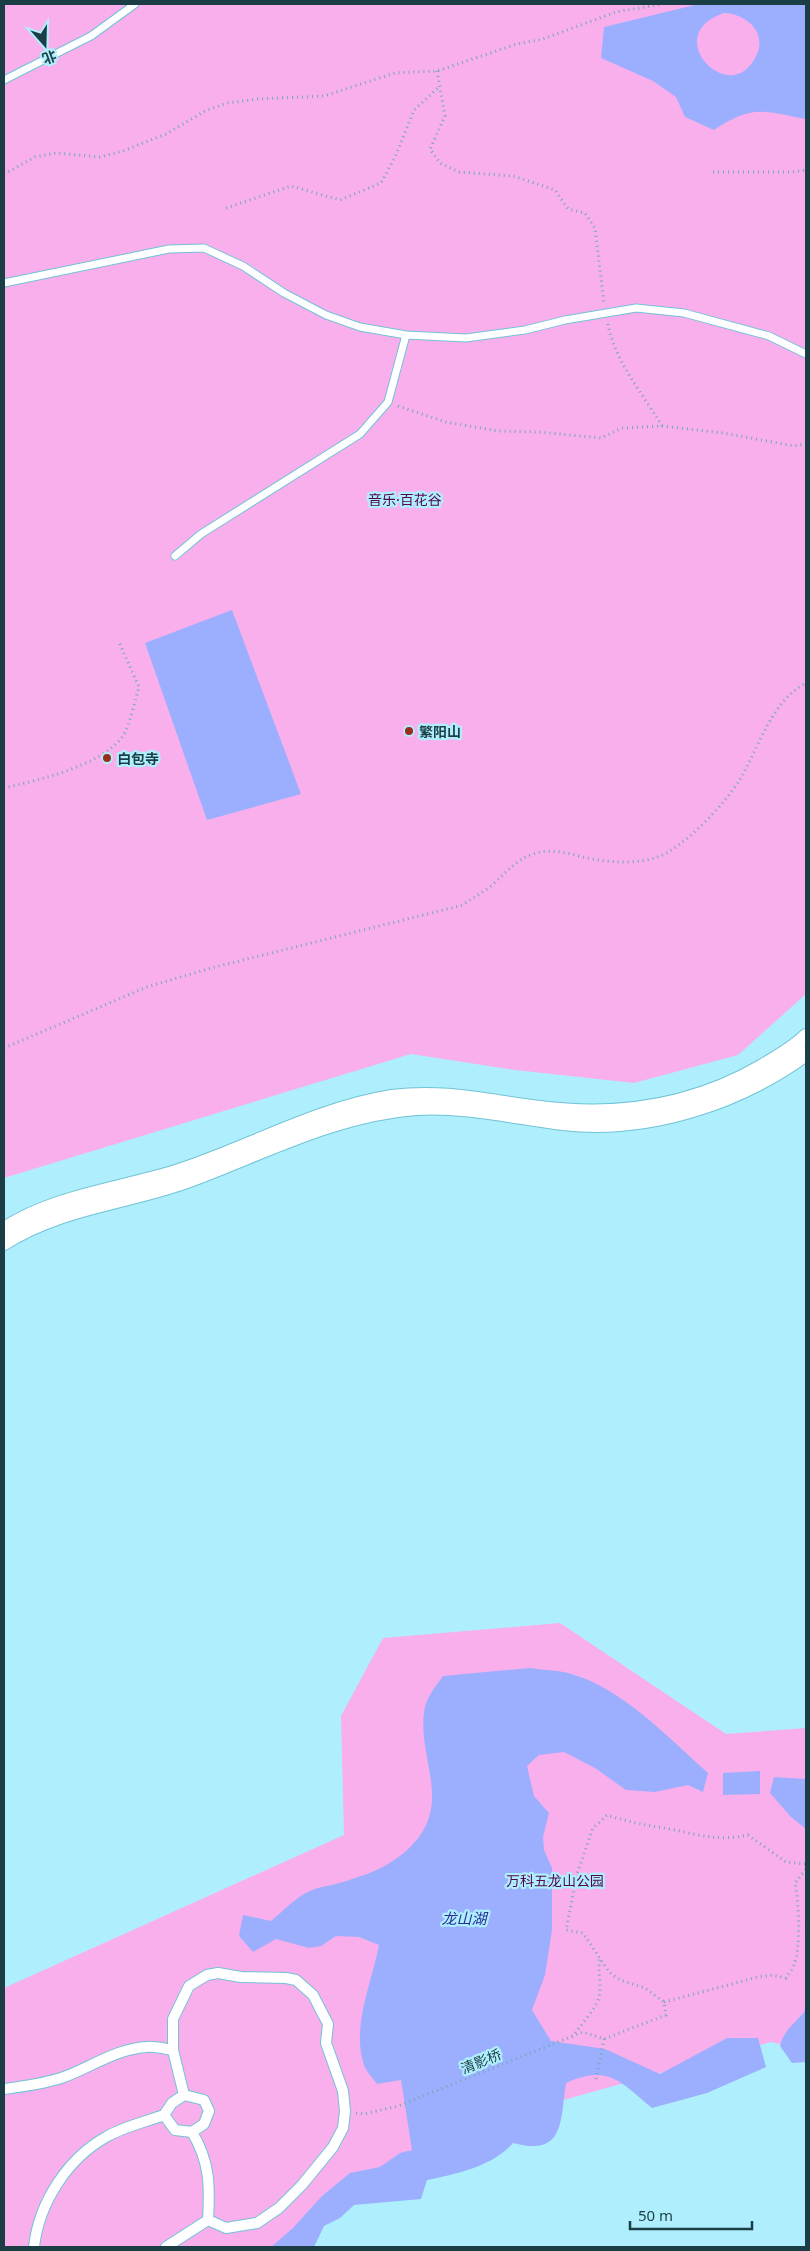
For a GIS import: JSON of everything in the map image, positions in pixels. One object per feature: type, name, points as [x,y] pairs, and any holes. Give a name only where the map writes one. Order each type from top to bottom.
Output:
[{"type":"street","points":[[4,1230],[20,1219],[68,1200],[176,1171],[338,1109],[392,1097],[434,1095],[466,1096],[541,1108],[603,1111],[643,1108],[666,1104],[727,1086],[778,1056],[806,1036]]},
{"type":"street","points":[[4,1243],[41,1222],[187,1181],[341,1121],[414,1108],[449,1107],[566,1124],[631,1123],[704,1108],[730,1098],[765,1082],[806,1054]]},
{"type":"street","points":[[184,2096],[173,2050],[173,2019],[189,1986],[197,1980],[218,1973],[296,1980],[313,1995],[328,2024],[326,2043],[343,2091],[346,2111],[343,2128],[333,2147],[302,2185],[279,2208],[257,2223],[226,2228],[208,2220]]},
{"type":"street","points":[[4,2089],[36,2086],[126,2051],[147,2046],[173,2050]]},
{"type":"street","points":[[34,2247],[36,2227],[47,2202],[62,2177],[83,2153],[106,2137],[164,2116],[172,2103],[184,2096],[204,2100],[209,2111],[204,2124],[192,2132],[175,2130],[164,2116]]},
{"type":"street","points":[[192,2132],[204,2152],[210,2188],[208,2220]]},
{"type":"street","points":[[166,2247],[208,2220]]},
{"type":"lane","points":[[4,80],[91,36],[136,4]]},
{"type":"lane","points":[[4,283],[169,249],[204,248],[243,266],[284,293],[326,315],[360,327],[406,335],[466,338],[526,330],[565,320],[636,308],[684,314],[769,336],[806,354]]},
{"type":"lane","points":[[175,556],[201,534],[360,434],[388,402],[406,335]]},
{"type":"path","points":[[4,174],[35,157],[56,153],[100,157],[123,151],[166,134],[205,110],[227,103],[258,99],[324,96],[395,73],[437,70],[516,44],[543,39],[616,12],[663,4]]},
{"type":"path","points":[[437,70],[444,116],[430,150],[440,163],[459,172],[513,176],[555,190],[568,209],[585,212],[595,228],[610,336],[622,360],[662,426]]},
{"type":"path","points":[[226,208],[291,186],[340,200],[380,183],[396,154],[414,110],[440,86]]},
{"type":"path","points":[[713,172],[792,172],[806,170]]},
{"type":"path","points":[[388,402],[446,422],[498,431],[539,432],[601,438],[622,428],[662,426],[723,432],[794,446],[806,444]]},
{"type":"path","points":[[4,788],[98,759],[124,735],[139,688],[119,642]]},
{"type":"path","points":[[4,1048],[147,987],[211,968],[463,905],[491,886],[514,863],[534,853],[562,851],[593,859],[621,862],[651,858],[669,852],[721,804],[738,782],[781,703],[794,689],[806,683]]},
{"type":"path","points":[[572,2037],[583,2032],[604,2039],[666,2015],[664,2002],[645,1988],[620,1980],[609,1972],[583,1933],[566,1930],[577,1874],[593,1828],[607,1815],[629,1823],[709,1838],[730,1839],[748,1835],[786,1862],[806,1864]]},
{"type":"path","points":[[664,2002],[758,1977],[786,1978],[794,1965],[798,1929],[795,1883],[806,1869]]},
{"type":"path","points":[[572,2037],[599,2000],[597,1971],[600,1957]]},
{"type":"path","name":"清影桥","points":[[346,2111],[364,2114],[398,2106],[572,2037]]},
{"type":"path","points":[[596,2079],[604,2039]]},
{"type":"green space","name":"音乐·百花谷","points":[[4,4],[806,4],[806,994],[738,1055],[634,1083],[515,1070],[411,1054],[4,1178]]},
{"type":"green space","name":"万科五龙山公园","points":[[560,1623],[726,1734],[806,1728],[806,2051],[771,2042],[488,2121],[273,2247],[4,2247],[4,1988],[344,1835],[341,1716],[383,1638]]},
{"type":"water","points":[[699,4],[806,4],[806,119],[768,112],[749,113],[739,116],[714,130],[685,117],[676,97],[653,81],[601,58],[604,27]],"holes":[[[724,13],[732,14],[753,26],[757,32],[759,47],[756,56],[745,71],[731,75],[717,72],[706,63],[699,51],[698,37],[705,23]]]},
{"type":"water","points":[[232,610],[301,794],[207,820],[145,643]]},
{"type":"water","name":"龙山湖","points":[[530,1668],[568,1673],[606,1689],[625,1701],[660,1729],[708,1773],[703,1792],[688,1785],[655,1792],[626,1790],[595,1768],[564,1752],[539,1755],[527,1766],[534,1796],[549,1813],[543,1837],[544,1850],[552,1868],[552,1930],[545,1975],[532,2010],[551,2041],[605,2049],[660,2074],[727,2038],[758,2038],[766,2067],[707,2093],[652,2108],[622,2084],[604,2076],[593,2075],[566,2083],[560,2122],[557,2132],[551,2140],[542,2145],[530,2146],[513,2143],[495,2158],[474,2168],[427,2180],[421,2199],[354,2205],[340,2218],[324,2226],[314,2247],[271,2247],[293,2228],[322,2196],[350,2173],[380,2167],[400,2153],[412,2150],[401,2080],[377,2084],[365,2068],[361,2050],[361,2020],[379,1945],[359,1937],[336,1936],[321,1946],[309,1948],[276,1939],[253,1952],[239,1936],[243,1915],[271,1921],[295,1900],[316,1888],[336,1884],[377,1870],[405,1852],[424,1828],[430,1812],[431,1780],[423,1730],[425,1708],[428,1698],[434,1689],[443,1676]]},
{"type":"water","points":[[760,1771],[760,1794],[723,1795],[723,1773]]},
{"type":"water","points":[[774,1777],[806,1779],[806,1829],[791,1817],[770,1793]]},
{"type":"water","points":[[806,2009],[806,2062],[792,2063],[780,2046],[785,2034]]},
{"type":"place","name":"繁阳山","points":[[409,731]]},
{"type":"place","name":"白包寺","points":[[107,758]]}]
